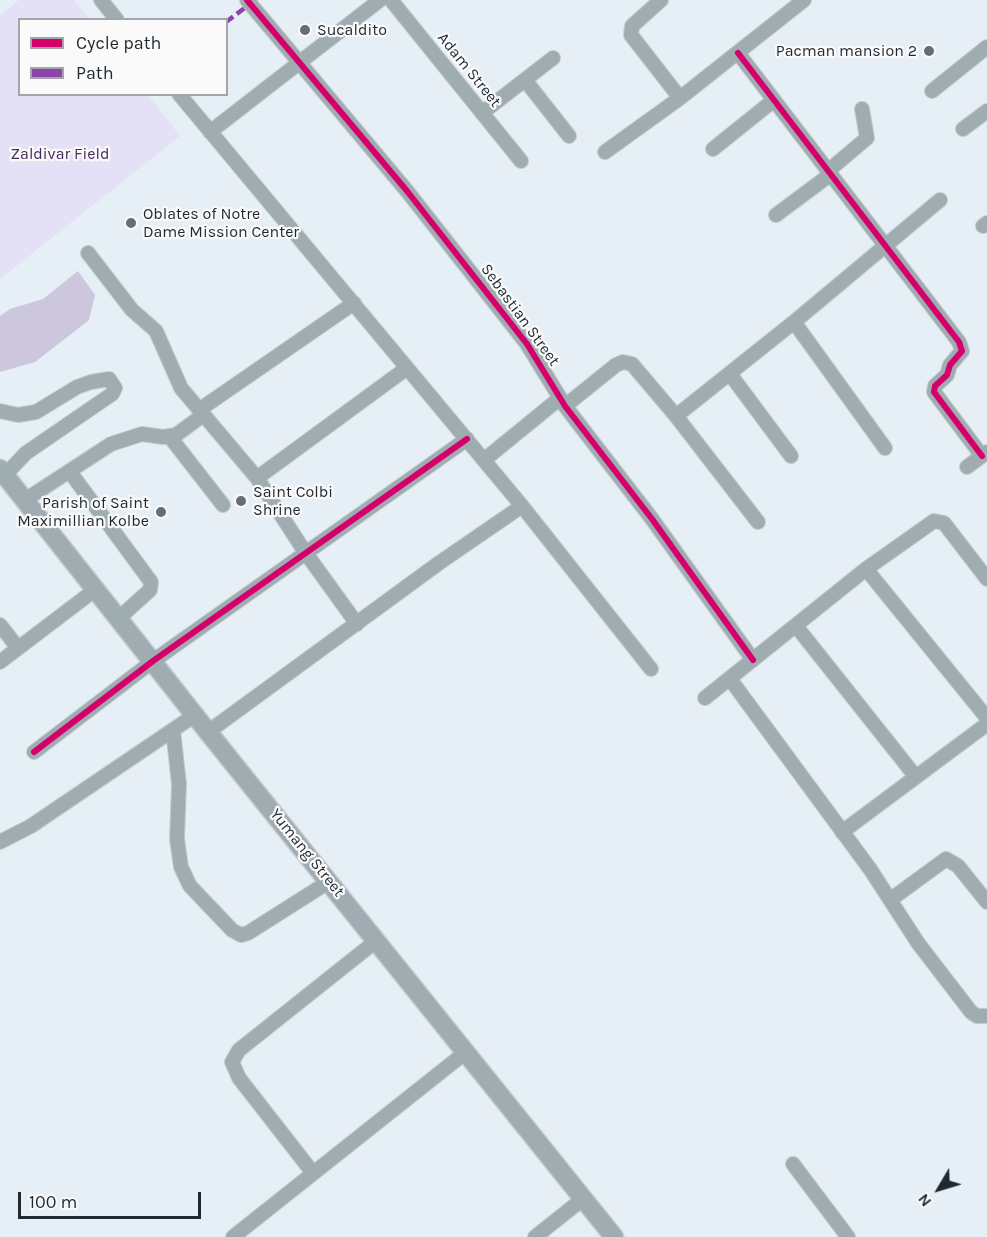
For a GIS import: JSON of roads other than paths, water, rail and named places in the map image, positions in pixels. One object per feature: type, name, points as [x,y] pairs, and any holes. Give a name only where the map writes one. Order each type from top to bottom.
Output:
[{"type":"main road","name":"Yumang Street","points":[[3,472],[208,732],[614,1237]]},
{"type":"street","points":[[101,0],[115,18]]},
{"type":"street","name":"Sebastian Street","points":[[247,0],[472,272],[543,365],[562,402],[652,519],[753,660]]},
{"type":"street","points":[[210,132],[380,0]]},
{"type":"street","name":"Adam Street","points":[[391,0],[521,161]]},
{"type":"street","points":[[661,0],[632,26],[631,35],[680,98]]},
{"type":"street","points":[[605,152],[680,98],[804,0]]},
{"type":"street","points":[[932,91],[987,47]]},
{"type":"street","points":[[738,53],[962,346],[962,351],[950,365],[947,375],[933,389],[985,454],[967,467]]},
{"type":"street","points":[[482,113],[553,58]]},
{"type":"street","points":[[525,80],[569,136]]},
{"type":"street","points":[[181,96],[522,506],[651,669]]},
{"type":"street","points":[[713,149],[774,99]]},
{"type":"street","points":[[777,215],[867,138],[868,132],[862,109]]},
{"type":"street","points":[[963,129],[987,111]]},
{"type":"street","points":[[676,416],[887,246],[940,200]]},
{"type":"street","points":[[88,254],[132,310],[156,331],[176,379],[257,478],[305,552],[357,624]]},
{"type":"street","points":[[25,500],[126,437],[142,435],[170,437],[183,431],[201,412],[354,303]]},
{"type":"street","points":[[794,322],[885,447]]},
{"type":"street","points":[[484,460],[562,402],[616,365],[627,362],[636,367],[758,522]]},
{"type":"street","points":[[257,478],[407,368]]},
{"type":"street","points":[[730,374],[791,456]]},
{"type":"street","points":[[0,411],[18,415],[36,412],[68,392],[91,382],[109,379],[115,388],[112,394],[34,447],[3,472]]},
{"type":"street","points":[[68,392],[83,413]]},
{"type":"street","points":[[170,437],[223,505]]},
{"type":"street","points":[[34,752],[153,661],[467,439]]},
{"type":"street","points":[[70,472],[151,582],[150,590],[119,618]]},
{"type":"street","points":[[208,732],[439,562],[522,506]]},
{"type":"street","points":[[705,698],[866,569],[938,520],[944,523],[987,579]]},
{"type":"street","points":[[866,569],[987,718]]},
{"type":"street","points":[[0,662],[96,589]]},
{"type":"street","points":[[0,625],[18,648]]},
{"type":"street","points":[[796,626],[916,777]]},
{"type":"street","points":[[730,679],[842,832],[904,923],[971,1012],[976,1016],[987,1016]]},
{"type":"street","points":[[0,842],[40,819],[195,715]]},
{"type":"street","points":[[842,832],[987,724]]},
{"type":"street","points":[[173,730],[179,784],[177,839],[181,867],[190,886],[232,930],[241,935],[248,933],[330,881]]},
{"type":"street","points":[[890,900],[941,860],[946,859],[958,866],[987,902]]},
{"type":"street","points":[[313,1173],[238,1078],[232,1062],[239,1050],[376,941]]},
{"type":"street","points":[[233,1237],[466,1052]]},
{"type":"street","points":[[793,1164],[848,1237]]},
{"type":"street","points":[[535,1237],[584,1198]]},
{"type":"place","name":"Sucaldito","points":[[305,30]]},
{"type":"place","name":"Pacman mansion 2","points":[[929,51]]},
{"type":"place","name":"Oblates of Notre Dame Mission Center","points":[[131,223]]},
{"type":"place","name":"Saint Colbi Shrine","points":[[241,501]]},
{"type":"place","name":"Parish of Saint Maximillian Kolbe","points":[[161,512]]},
{"type":"park label","name":"Zaldivar Field","points":[[60,154]]}]
